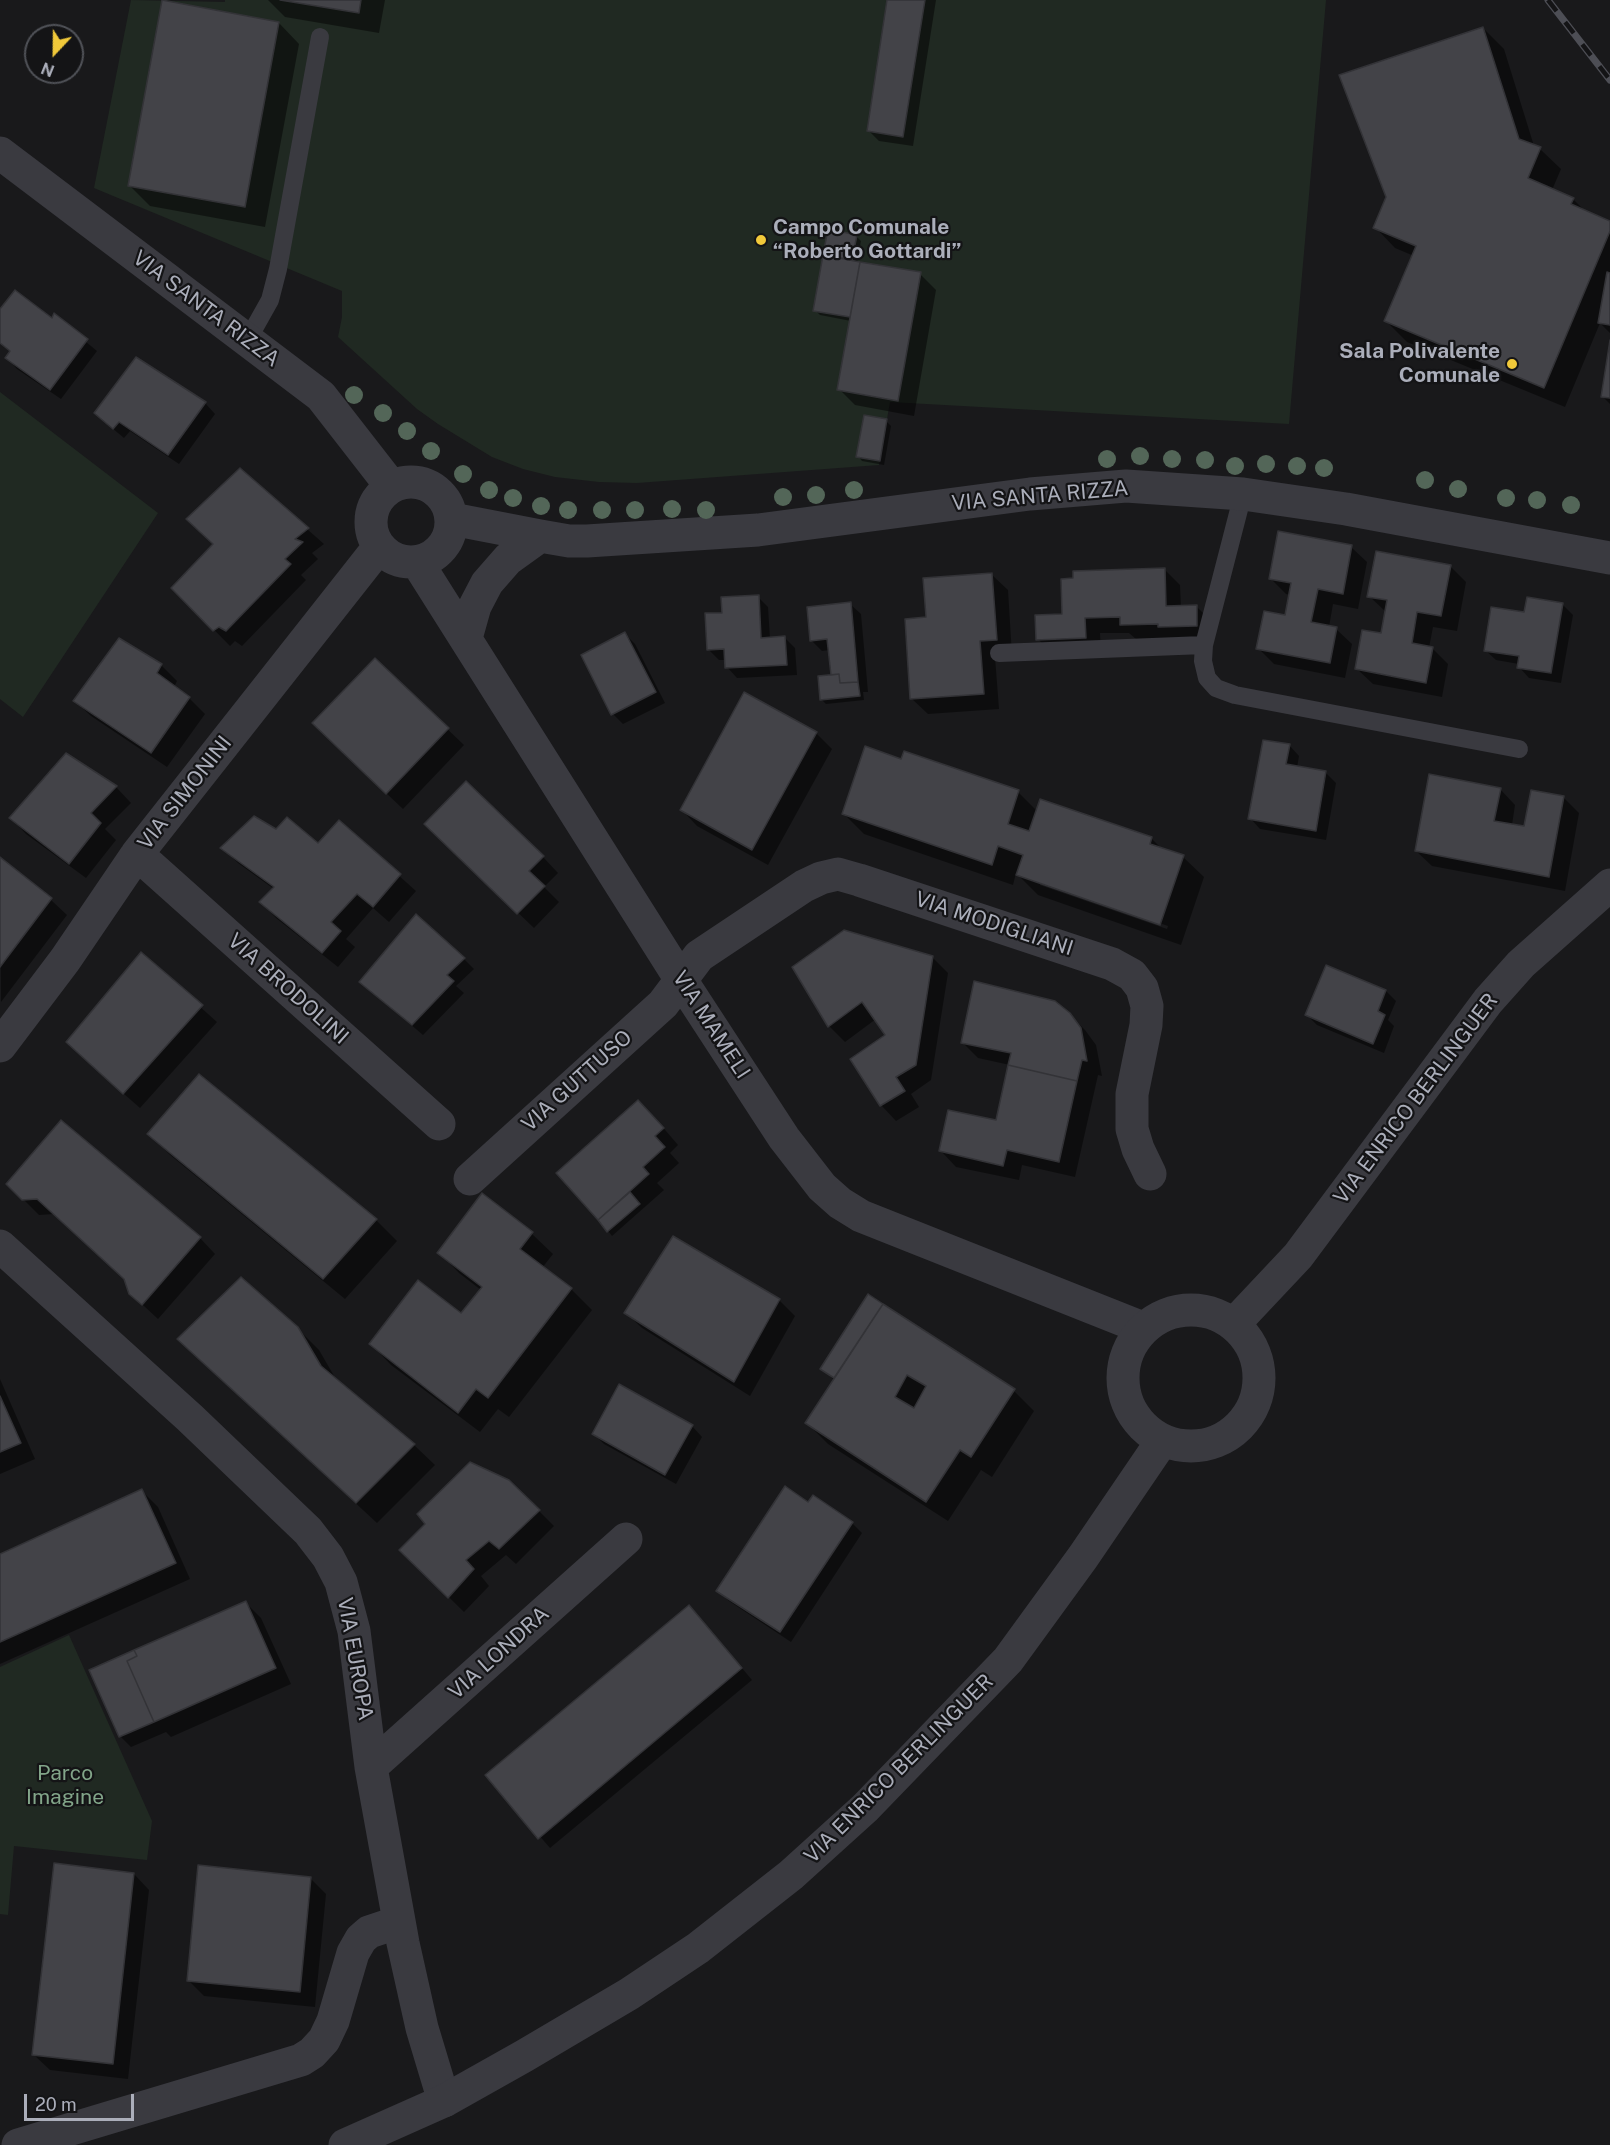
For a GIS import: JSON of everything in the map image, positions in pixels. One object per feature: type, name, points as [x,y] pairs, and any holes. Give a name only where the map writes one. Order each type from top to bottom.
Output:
[{"type":"street","name":"VIA SANTA RIZZA","points":[[0,153],[321,396],[391,486]]},
{"type":"street","points":[[411,481],[431,486],[441,495],[452,519],[446,543],[433,555],[417,562],[390,557],[373,538],[370,526],[375,503],[382,493],[391,486],[411,481]]},
{"type":"street","name":"VIA SANTA RIZZA","points":[[452,519],[569,541],[587,541],[758,530],[1079,488],[1125,486],[1243,494],[1366,513],[1610,558]]},
{"type":"street","points":[[466,639],[475,606],[487,583],[508,559],[540,536]]},
{"type":"street","name":"VIA SIMONINI","points":[[0,1046],[138,854],[380,547]]},
{"type":"street","name":"VIA MAMELI","points":[[417,562],[681,980],[803,1165],[822,1187],[840,1203],[861,1216],[1143,1328]]},
{"type":"street","name":"VIA BRODOLINI","points":[[138,854],[438,1124]]},
{"type":"street","name":"VIA MODIGLIANI","points":[[681,980],[699,956],[804,886],[821,878],[838,874],[859,879],[1112,964],[1132,975],[1142,988],[1147,1006],[1146,1025],[1131,1094],[1130,1109],[1132,1129],[1138,1149],[1150,1174]]},
{"type":"street","name":"VIA ENRICO BERLINGUER","points":[[1234,1324],[1298,1256],[1488,1000],[1521,964],[1610,885]]},
{"type":"street","name":"VIA GUTTUSO","points":[[470,1179],[663,1004],[681,980]]},
{"type":"street","name":"VIA EUROPA","points":[[0,1246],[190,1418],[308,1531],[328,1557],[341,1582],[354,1631],[371,1767],[399,1922],[422,2028],[444,2101]]},
{"type":"street","points":[[1177,1310],[1197,1310],[1216,1314],[1234,1324],[1248,1340],[1257,1360],[1259,1382],[1254,1404],[1243,1422],[1227,1437],[1206,1445],[1184,1447],[1162,1440],[1144,1428],[1130,1410],[1123,1390],[1122,1367],[1130,1346],[1143,1328],[1159,1317],[1177,1310]]},
{"type":"street","name":"VIA ENRICO BERLINGUER","points":[[345,2145],[444,2101],[610,2005],[698,1948],[791,1875],[865,1808],[1008,1660],[1083,1557],[1162,1440]]},
{"type":"street","name":"VIA LONDRA","points":[[371,1767],[626,1539]]},
{"type":"street","points":[[18,2145],[301,2060],[312,2053],[324,2040],[361,1939],[369,1932],[399,1922]]},
{"type":"lane","points":[[248,341],[270,300],[278,269],[320,37]]},
{"type":"lane","points":[[1243,494],[1204,645],[1203,662],[1207,678],[1216,688],[1235,695],[1519,749]]},
{"type":"lane","points":[[999,653],[1204,645]]},
{"type":"green space","name":"Campo Comunale “Roberto Gottardi”","points":[[131,0],[225,2],[225,0],[1326,0],[1289,424],[890,402],[879,465],[637,483],[555,477],[523,469],[492,457],[438,424],[417,409],[338,337],[342,317],[342,291],[94,188]]},
{"type":"green space","points":[[0,392],[158,513],[23,717],[0,699]]},
{"type":"green space","name":"Parco Imagine","points":[[69,1635],[152,1821],[147,1860],[14,1846],[8,1915],[0,1914],[0,1667]]},
{"type":"building","points":[[162,0],[279,22],[245,207],[128,186]]},
{"type":"building","points":[[280,0],[361,0],[359,13]]},
{"type":"building","points":[[887,0],[925,0],[903,137],[867,131]]},
{"type":"building","points":[[1483,27],[1519,139],[1541,147],[1528,178],[1574,198],[1571,204],[1610,221],[1610,231],[1544,388],[1384,321],[1416,246],[1373,228],[1386,197],[1339,75]]},
{"type":"building","points":[[828,229],[857,235],[852,260],[823,255]]},
{"type":"building","points":[[823,255],[860,262],[850,317],[813,311]]},
{"type":"building","points":[[860,262],[921,272],[898,401],[837,390]]},
{"type":"building","points":[[1607,272],[1610,273],[1610,325],[1598,323]]},
{"type":"building","points":[[15,290],[52,318],[54,313],[88,339],[50,390],[5,358],[10,351],[0,343],[0,309]]},
{"type":"building","points":[[1610,340],[1610,398],[1601,397]]},
{"type":"building","points":[[136,357],[206,402],[168,455],[119,422],[113,429],[94,413]]},
{"type":"building","points":[[864,415],[887,419],[880,461],[856,457]]},
{"type":"building","points":[[240,468],[309,528],[295,539],[303,542],[285,559],[291,564],[226,631],[219,627],[213,631],[171,588],[213,544],[186,519]]},
{"type":"building","points":[[1278,531],[1352,545],[1343,594],[1318,589],[1311,622],[1337,627],[1330,663],[1256,649],[1264,611],[1285,615],[1291,583],[1269,579]]},
{"type":"building","points":[[1376,551],[1451,565],[1441,616],[1417,612],[1412,643],[1433,647],[1426,683],[1355,669],[1362,630],[1381,633],[1387,600],[1367,597]]},
{"type":"building","points":[[1165,568],[1166,606],[1197,605],[1197,626],[1120,625],[1120,617],[1085,618],[1086,638],[1036,640],[1035,615],[1062,614],[1061,579],[1073,578],[1073,571]]},
{"type":"building","points":[[992,573],[997,640],[980,641],[984,694],[910,699],[905,619],[926,617],[923,578]]},
{"type":"building","points":[[759,595],[761,638],[785,636],[787,665],[725,668],[724,649],[707,650],[705,613],[722,613],[721,597]]},
{"type":"building","points":[[1527,597],[1563,603],[1551,673],[1517,668],[1519,656],[1484,651],[1491,607],[1524,612]]},
{"type":"building","points":[[851,602],[858,682],[840,683],[839,674],[831,675],[827,639],[810,641],[807,607]]},
{"type":"building","points":[[625,632],[656,692],[611,715],[581,655]]},
{"type":"building","points":[[119,638],[162,664],[157,673],[190,697],[151,753],[73,701]]},
{"type":"building","points":[[375,658],[449,728],[386,794],[312,723]]},
{"type":"building","points":[[839,674],[840,683],[858,682],[860,696],[820,700],[818,676]]},
{"type":"building","points":[[744,692],[817,732],[752,850],[680,810]]},
{"type":"building","points":[[1263,740],[1290,744],[1286,764],[1326,771],[1316,831],[1248,819]]},
{"type":"building","points":[[865,746],[901,759],[904,751],[1019,790],[1008,824],[1029,831],[1040,799],[1152,837],[1150,844],[1184,855],[1160,925],[1016,875],[1023,855],[998,846],[992,865],[842,814]]},
{"type":"building","points":[[66,753],[117,786],[91,813],[101,823],[69,864],[9,818]]},
{"type":"building","points":[[1429,774],[1501,788],[1494,821],[1524,826],[1531,790],[1564,796],[1549,877],[1415,851]]},
{"type":"building","points":[[466,781],[544,856],[529,871],[545,886],[517,914],[424,824]]},
{"type":"building","points":[[254,816],[276,829],[287,817],[318,843],[339,820],[401,874],[373,907],[357,894],[331,922],[341,931],[322,953],[259,902],[274,887],[220,848]]},
{"type":"building","points":[[0,857],[52,898],[0,967]]},
{"type":"building","points":[[416,914],[465,958],[447,975],[454,981],[412,1025],[359,982]]},
{"type":"building","points":[[844,930],[933,956],[916,1065],[896,1077],[905,1091],[880,1106],[850,1059],[885,1035],[862,1002],[828,1027],[792,967]]},
{"type":"building","points":[[141,952],[203,1005],[123,1094],[66,1042]]},
{"type":"building","points":[[1326,965],[1386,990],[1378,1011],[1385,1015],[1373,1044],[1305,1015]]},
{"type":"building","points":[[974,981],[1055,1001],[1070,1013],[1081,1028],[1087,1061],[1082,1060],[1077,1081],[1008,1065],[1011,1053],[961,1043]]},
{"type":"building","points":[[1008,1065],[1077,1081],[1059,1162],[1007,1150],[1003,1166],[939,1151],[948,1110],[996,1120]]},
{"type":"building","points":[[199,1074],[377,1219],[323,1279],[147,1134]]},
{"type":"building","points":[[638,1100],[664,1128],[655,1136],[665,1147],[643,1167],[649,1174],[598,1220],[556,1173]]},
{"type":"building","points":[[61,1120],[201,1237],[142,1305],[129,1294],[124,1279],[37,1199],[22,1200],[6,1184]]},
{"type":"building","points":[[630,1192],[640,1204],[607,1232],[598,1220]]},
{"type":"building","points":[[482,1193],[533,1232],[520,1249],[572,1288],[488,1398],[476,1389],[458,1413],[369,1344],[418,1280],[461,1313],[482,1287],[437,1253]]},
{"type":"building","points":[[673,1236],[780,1299],[734,1382],[624,1313]]},
{"type":"building","points":[[241,1277],[298,1327],[321,1366],[415,1444],[356,1503],[177,1339]]},
{"type":"building","points":[[868,1294],[883,1304],[834,1378],[820,1369]]},
{"type":"building","points":[[883,1304],[1015,1389],[971,1457],[960,1450],[926,1502],[805,1423]],"holes":[[[907,1375],[926,1386],[914,1408],[895,1397]]]},
{"type":"building","points":[[619,1384],[693,1425],[665,1475],[592,1434]]},
{"type":"building","points":[[0,1396],[21,1443],[0,1452]]},
{"type":"building","points":[[470,1462],[509,1480],[540,1510],[499,1549],[489,1541],[466,1560],[474,1569],[448,1598],[399,1550],[425,1524],[417,1514]]},
{"type":"building","points":[[785,1486],[808,1502],[813,1495],[853,1522],[780,1632],[716,1591]]},
{"type":"building","points":[[142,1489],[176,1563],[0,1642],[0,1554]]},
{"type":"building","points":[[246,1601],[276,1668],[154,1722],[127,1661],[137,1656],[134,1650]]},
{"type":"building","points":[[689,1605],[742,1668],[538,1839],[485,1775]]},
{"type":"building","points":[[134,1650],[137,1656],[127,1661],[154,1722],[119,1737],[89,1670]]},
{"type":"building","points":[[54,1863],[134,1873],[113,2064],[32,2055]]},
{"type":"building","points":[[198,1865],[311,1877],[300,1992],[187,1981]]},
{"type":"railway","points":[[1548,0],[1610,80]]},
{"type":"place","name":"Campo Comunale “Roberto Gottardi”","points":[[761,240]]},
{"type":"place","name":"Sala Polivalente Comunale","points":[[1512,364]]}]
